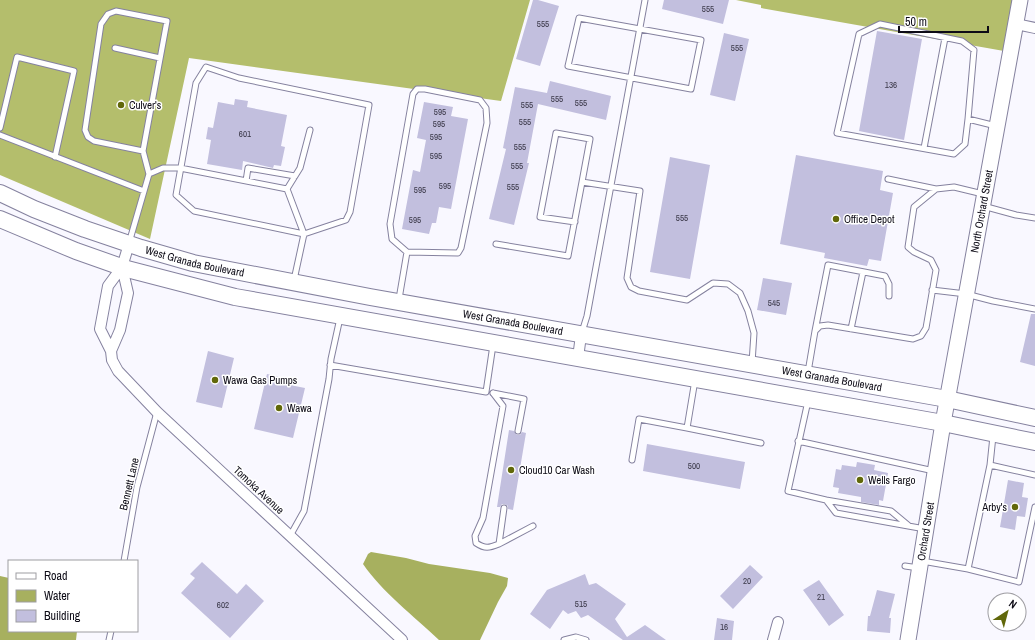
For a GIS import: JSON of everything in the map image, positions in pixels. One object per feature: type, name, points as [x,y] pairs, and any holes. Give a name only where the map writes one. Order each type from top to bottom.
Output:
[{"type":"main road","name":"West Granada Boulevard","points":[[0,193],[34,209],[85,229],[128,244],[194,263],[294,283],[581,335],[947,399],[1035,418]]},
{"type":"main road","points":[[0,219],[76,251],[122,267],[177,283],[235,297],[943,423],[1035,442]]},
{"type":"street","name":"North Orchard Street","points":[[943,423],[1020,0]]},
{"type":"street","points":[[1016,24],[1035,28]]},
{"type":"street","name":"Tomoka Avenue","points":[[128,244],[122,267],[108,286],[100,329],[111,350],[112,360],[118,371],[157,412],[402,640]]},
{"type":"street","name":"Tomoka Avenue","points":[[111,350],[120,330],[128,293],[122,267]]},
{"type":"street","points":[[578,358],[581,335]]},
{"type":"street","name":"Orchard Street","points":[[908,640],[943,423]]},
{"type":"street","points":[[774,640],[778,622]]},
{"type":"lane","points":[[581,335],[587,316],[645,0]]},
{"type":"lane","points":[[128,244],[149,174],[143,151],[166,21],[116,11],[108,14],[101,24],[85,130],[88,137],[94,141],[143,151]]},
{"type":"lane","points":[[579,18],[640,29],[701,40],[691,89],[568,66],[579,18]]},
{"type":"lane","points":[[880,24],[945,38],[962,41],[974,50],[965,144],[954,154],[837,133],[859,34],[880,24]]},
{"type":"lane","points":[[924,148],[945,38]]},
{"type":"lane","points":[[115,48],[160,58]]},
{"type":"lane","points":[[0,128],[17,57],[74,71],[55,157]]},
{"type":"lane","points":[[206,67],[239,78],[369,105],[350,212],[346,220],[304,234],[194,211],[176,195],[196,83],[206,67]]},
{"type":"lane","points":[[417,89],[424,89],[480,100],[486,108],[487,122],[461,248],[458,253],[407,252],[392,239],[390,224],[413,94],[417,89]]},
{"type":"lane","points":[[968,119],[997,126]]},
{"type":"lane","points":[[287,189],[300,168],[310,130]]},
{"type":"lane","points":[[496,244],[568,256],[575,222],[590,139],[556,133],[540,217],[575,222]]},
{"type":"lane","points":[[0,135],[144,191]]},
{"type":"lane","points":[[149,174],[163,168],[180,168],[287,189]]},
{"type":"lane","points":[[246,181],[248,168],[295,176]]},
{"type":"lane","points":[[888,179],[936,189],[954,187],[983,200],[1035,218]]},
{"type":"lane","points":[[582,182],[640,191],[627,278],[632,287],[639,291],[687,300],[713,283],[728,284],[740,293],[748,311],[754,333],[752,365]]},
{"type":"lane","points":[[287,189],[304,234],[294,283]]},
{"type":"lane","points":[[815,331],[820,326],[828,325],[913,339],[921,336],[926,328],[936,270],[931,260],[914,252],[908,247],[914,207],[936,189]]},
{"type":"lane","points":[[399,302],[407,252]]},
{"type":"lane","points":[[808,375],[828,265],[885,276],[889,284],[889,296]]},
{"type":"lane","points":[[851,329],[863,272]]},
{"type":"lane","points":[[932,290],[966,294],[992,301],[1035,309]]},
{"type":"lane","points":[[290,536],[304,511],[340,316]]},
{"type":"lane","points":[[486,392],[493,343]]},
{"type":"lane","points":[[330,365],[524,399],[518,432]]},
{"type":"lane","points":[[687,428],[695,379]]},
{"type":"lane","points":[[493,393],[503,406],[483,518],[475,536],[476,543],[483,548],[492,547],[533,526]]},
{"type":"lane","points":[[808,399],[788,491],[826,500],[891,510],[910,527]]},
{"type":"lane","name":"Bennett Lane","points":[[124,560],[137,487],[157,412]]},
{"type":"lane","points":[[632,460],[639,419],[761,443]]},
{"type":"lane","points":[[968,569],[990,465],[993,433]]},
{"type":"lane","points":[[798,441],[935,471]]},
{"type":"lane","points":[[990,465],[1035,475]]},
{"type":"lane","points":[[826,500],[836,514],[926,529]]},
{"type":"lane","points":[[498,544],[504,508]]},
{"type":"lane","points":[[905,566],[920,564],[968,569],[1019,582],[1035,508]]},
{"type":"lane","points":[[564,640],[576,637],[586,640]]},
{"type":"shaded area","points":[[0,0],[530,0],[501,101],[189,58],[150,239],[0,175]]},
{"type":"shaded area","points":[[736,0],[1014,0],[1004,51],[761,8],[761,5]]},
{"type":"water","points":[[371,552],[406,558],[429,564],[490,573],[508,578],[507,586],[480,640],[439,640],[379,584],[363,564],[368,554]]},
{"type":"water","points":[[0,576],[8,578],[8,632],[77,632],[76,640],[0,640]]},
{"type":"building","points":[[533,0],[559,6],[540,66],[516,59]]},
{"type":"building","points":[[664,0],[729,0],[723,24],[662,9]]},
{"type":"building","points":[[877,31],[922,39],[904,140],[859,131]]},
{"type":"building","points":[[724,33],[749,39],[735,101],[710,95]]},
{"type":"building","points":[[550,81],[611,96],[606,120],[538,104],[527,163],[529,163],[514,225],[489,219],[506,149],[503,148],[515,87],[547,93]]},
{"type":"building","points":[[235,99],[248,101],[247,107],[287,115],[281,146],[285,147],[281,166],[274,165],[273,168],[243,161],[242,170],[207,164],[211,140],[206,139],[208,127],[213,128],[218,102],[234,105]]},
{"type":"building","points":[[424,102],[453,107],[451,116],[468,119],[451,209],[439,207],[436,223],[432,223],[429,234],[402,229],[413,170],[420,172],[426,140],[417,138]]},
{"type":"building","name":"Office Depot","points":[[796,155],[883,171],[880,190],[893,193],[881,261],[869,259],[867,266],[824,258],[825,253],[780,244]]},
{"type":"building","points":[[670,157],[710,165],[690,279],[650,272]]},
{"type":"building","points":[[763,278],[792,283],[786,315],[757,310]]},
{"type":"building","points":[[1031,314],[1035,314],[1035,366],[1020,362]]},
{"type":"building","name":"Wawa Gas Pumps","points":[[208,351],[234,358],[222,408],[196,402]]},
{"type":"building","name":"Wawa","points":[[267,374],[291,380],[290,385],[305,388],[293,438],[254,429]]},
{"type":"building","name":"Cloud10 Car Wash","points":[[509,430],[514,431],[517,435],[520,435],[522,432],[526,433],[513,510],[508,509],[508,506],[505,504],[497,507]]},
{"type":"building","points":[[647,444],[745,462],[740,489],[643,471]]},
{"type":"building","name":"Wells Fargo","points":[[857,462],[875,465],[874,470],[888,473],[883,501],[879,500],[879,505],[861,502],[861,497],[838,493],[839,488],[833,487],[836,469],[841,470],[842,465],[856,467]]},
{"type":"building","name":"Arby's","points":[[1008,480],[1024,483],[1022,497],[1028,498],[1025,517],[1017,516],[1015,530],[1000,527]]},
{"type":"building","points":[[202,562],[237,594],[246,584],[264,601],[230,638],[181,593],[195,578],[190,574]]},
{"type":"building","points":[[750,565],[763,577],[733,609],[720,596]]},
{"type":"building","points":[[585,574],[589,585],[596,583],[626,604],[615,619],[627,637],[645,625],[666,640],[623,640],[588,615],[581,618],[576,611],[568,614],[563,610],[550,629],[530,614],[547,590]]},
{"type":"building","points":[[819,580],[844,615],[829,626],[803,590]]},
{"type":"building","points":[[877,590],[895,594],[889,618],[891,618],[890,633],[867,631],[868,616],[870,616]]},
{"type":"building","points":[[717,618],[734,621],[732,640],[714,640]]},
{"type":"place","name":"Culver's","points":[[121,105]]},
{"type":"place","name":"Office Depot","points":[[836,219]]},
{"type":"place","name":"Wawa Gas Pumps","points":[[215,380]]},
{"type":"place","name":"Wawa","points":[[279,408]]},
{"type":"place","name":"Cloud10 Car Wash","points":[[511,470]]},
{"type":"place","name":"Wells Fargo","points":[[860,480]]},
{"type":"place","name":"Arby's","points":[[1015,507]]}]
